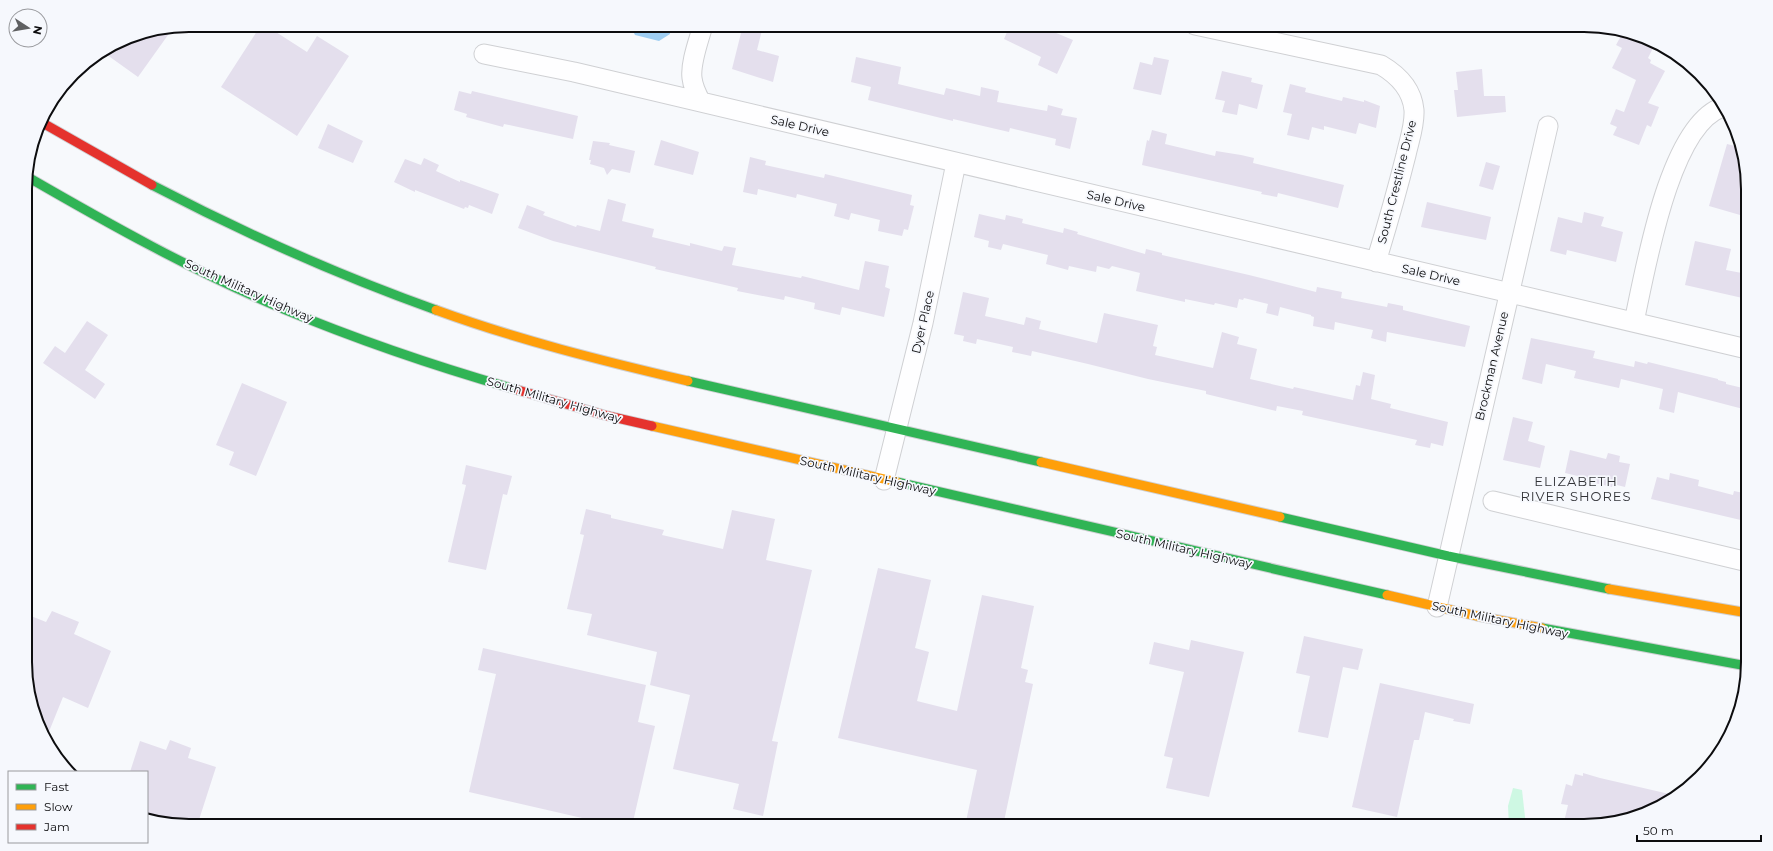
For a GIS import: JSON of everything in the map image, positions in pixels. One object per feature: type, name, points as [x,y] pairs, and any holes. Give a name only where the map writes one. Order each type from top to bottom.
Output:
[{"type":"main road","points":[[46,125],[166,193],[229,224],[325,266],[446,314],[550,346],[616,364],[1448,556],[1598,587],[1741,612]]},
{"type":"main road","name":"South Military Highway","points":[[32,180],[165,253],[236,288],[409,357],[527,394],[604,415],[1513,624],[1741,665]]},
{"type":"street","points":[[701,32],[691,77],[701,102]]},
{"type":"street","name":"South Crestline Drive","points":[[1228,32],[1381,65],[1404,83],[1414,110],[1413,124],[1394,202],[1376,262]]},
{"type":"street","name":"Sale Drive","points":[[484,54],[574,72],[1741,348]]},
{"type":"street","points":[[1634,322],[1654,229],[1665,193],[1680,158],[1694,132],[1704,120],[1718,108]]},
{"type":"street","name":"Brockman Avenue","points":[[1437,607],[1548,126]]},
{"type":"street","name":"Dyer Place","points":[[884,480],[923,323],[956,163]]},
{"type":"street","points":[[1492,501],[1741,560]]},
{"type":"green space","points":[[1513,788],[1522,790],[1525,819],[1509,819],[1508,806]]},
{"type":"water","points":[[634,32],[670,32],[670,34],[659,41],[635,35]]},
{"type":"building","points":[[256,32],[276,32],[307,52],[317,36],[349,56],[297,136],[221,87]]},
{"type":"building","points":[[741,32],[762,32],[757,50],[779,56],[773,82],[732,69]]},
{"type":"building","points":[[1007,32],[1054,32],[1073,40],[1057,74],[1038,65],[1041,57],[1004,39]]},
{"type":"building","points":[[169,33],[138,77],[108,55],[139,40]]},
{"type":"building","points":[[1621,36],[1653,48],[1648,58],[1651,60],[1650,63],[1665,71],[1648,103],[1659,107],[1651,127],[1647,125],[1639,145],[1613,135],[1617,127],[1610,124],[1616,109],[1624,112],[1636,80],[1612,68],[1622,48],[1616,45]]},
{"type":"building","points":[[856,57],[901,67],[898,84],[944,95],[946,88],[980,96],[981,87],[999,91],[997,102],[1047,111],[1048,105],[1063,109],[1061,115],[1077,118],[1070,149],[1055,145],[1056,139],[1010,128],[1009,132],[953,119],[953,121],[868,100],[871,87],[851,82]]},
{"type":"building","points":[[1154,57],[1169,60],[1161,95],[1133,89],[1140,62],[1152,65]]},
{"type":"building","points":[[1482,69],[1484,96],[1505,96],[1506,112],[1457,117],[1454,90],[1458,90],[1456,72]]},
{"type":"building","points":[[1222,71],[1252,78],[1251,82],[1263,85],[1257,109],[1239,104],[1237,115],[1222,112],[1225,101],[1215,99]]},
{"type":"building","points":[[1290,84],[1306,88],[1305,92],[1342,101],[1343,97],[1364,102],[1364,100],[1380,106],[1376,128],[1359,123],[1356,134],[1324,126],[1324,130],[1312,127],[1309,140],[1287,135],[1292,114],[1283,112]]},
{"type":"building","points":[[459,91],[471,94],[472,91],[578,116],[573,139],[504,124],[503,127],[466,117],[467,114],[454,110]]},
{"type":"building","points":[[328,124],[363,141],[353,163],[318,148]]},
{"type":"building","points":[[1152,130],[1167,134],[1165,144],[1215,156],[1216,151],[1241,155],[1254,158],[1253,163],[1344,185],[1338,208],[1278,193],[1277,197],[1261,194],[1262,192],[1142,165],[1147,140],[1149,141]]},
{"type":"building","points":[[661,140],[699,152],[693,175],[654,165]]},
{"type":"building","points":[[593,141],[610,143],[609,145],[635,151],[630,173],[612,169],[607,175],[604,168],[590,164],[591,160],[589,160]]},
{"type":"building","points":[[1727,144],[1735,146],[1741,179],[1741,215],[1709,206]]},
{"type":"building","points":[[750,157],[766,161],[765,165],[824,178],[825,174],[912,195],[910,205],[914,206],[908,230],[904,229],[902,236],[878,231],[880,220],[851,213],[849,220],[834,216],[837,204],[797,194],[796,198],[758,189],[757,195],[743,192]]},
{"type":"building","points":[[424,158],[439,165],[436,171],[460,182],[460,180],[499,194],[492,214],[469,205],[468,208],[465,207],[464,209],[415,190],[415,192],[394,182],[405,159],[421,165]]},
{"type":"building","points":[[1486,162],[1500,166],[1493,190],[1479,186]]},
{"type":"building","points":[[608,199],[626,204],[622,221],[654,229],[652,237],[690,246],[690,243],[722,251],[724,246],[736,248],[732,265],[801,278],[802,276],[859,290],[865,261],[889,266],[885,287],[890,289],[884,317],[842,307],[840,315],[814,309],[815,303],[785,296],[784,300],[737,291],[738,288],[655,269],[656,267],[553,241],[518,228],[527,205],[545,212],[543,215],[576,227],[577,225],[600,231]]},
{"type":"building","points":[[1427,202],[1491,217],[1486,240],[1421,227]]},
{"type":"building","points":[[1584,212],[1604,217],[1601,226],[1623,232],[1616,262],[1567,250],[1566,255],[1550,251],[1558,217],[1582,223]]},
{"type":"building","points":[[979,214],[1005,220],[1006,215],[1023,219],[1022,223],[1063,233],[1064,228],[1078,232],[1077,234],[1145,254],[1146,249],[1162,253],[1162,255],[1316,292],[1317,287],[1342,292],[1341,298],[1387,307],[1388,303],[1403,306],[1403,310],[1470,326],[1465,347],[1387,332],[1386,342],[1371,338],[1373,330],[1335,322],[1334,330],[1313,326],[1314,317],[1311,315],[1280,307],[1278,316],[1266,313],[1268,304],[1244,298],[1243,300],[1239,299],[1237,308],[1185,299],[1185,302],[1136,291],[1140,273],[1112,266],[1109,269],[1097,266],[1096,272],[1069,266],[1068,270],[1046,264],[1048,255],[1003,244],[1001,250],[988,247],[989,241],[974,237]]},
{"type":"building","points":[[1695,241],[1731,249],[1726,270],[1741,273],[1741,298],[1685,285]]},
{"type":"building","points":[[963,292],[989,298],[985,316],[1024,325],[1026,317],[1041,321],[1039,329],[1097,343],[1104,313],[1158,325],[1153,346],[1157,347],[1155,355],[1213,368],[1222,332],[1239,337],[1237,344],[1257,349],[1250,379],[1293,389],[1294,387],[1353,400],[1356,385],[1360,386],[1363,372],[1375,375],[1371,399],[1391,404],[1390,408],[1448,422],[1443,446],[1431,443],[1430,448],[1415,445],[1417,440],[1302,415],[1303,411],[1277,406],[1276,411],[1206,394],[1206,391],[1148,379],[1032,351],[1031,356],[1012,352],[1013,347],[977,339],[976,344],[963,341],[964,336],[954,334]]},
{"type":"building","points":[[87,321],[108,335],[85,370],[105,384],[95,399],[43,363],[55,346],[65,353]]},
{"type":"building","points":[[1531,338],[1595,351],[1593,358],[1634,367],[1635,361],[1647,364],[1648,362],[1718,379],[1726,382],[1726,384],[1741,388],[1741,408],[1678,392],[1674,413],[1659,409],[1663,389],[1621,379],[1619,388],[1574,378],[1576,371],[1546,364],[1542,384],[1522,379]]},
{"type":"building","points":[[242,383],[287,402],[256,476],[229,465],[234,452],[216,445]]},
{"type":"building","points":[[1513,417],[1533,422],[1528,441],[1545,446],[1540,468],[1503,460]]},
{"type":"building","points":[[1570,450],[1606,459],[1608,453],[1620,456],[1619,462],[1630,464],[1625,487],[1613,484],[1612,487],[1586,481],[1586,478],[1565,473]]},
{"type":"building","points":[[466,465],[512,476],[507,495],[503,494],[486,570],[448,562],[466,485],[462,484]]},
{"type":"building","points":[[1670,473],[1699,480],[1698,486],[1733,495],[1734,491],[1741,492],[1741,520],[1651,499],[1657,477],[1669,480]]},
{"type":"building","points":[[586,509],[611,515],[611,518],[664,530],[662,535],[723,549],[732,510],[775,519],[766,560],[812,570],[772,741],[778,742],[763,816],[733,809],[739,784],[673,769],[690,695],[650,685],[657,652],[587,635],[592,614],[567,609],[584,535],[580,534]]},
{"type":"building","points":[[878,568],[931,580],[915,648],[929,652],[917,701],[957,711],[982,595],[1034,606],[1021,668],[1028,670],[1025,682],[1033,684],[1004,819],[966,819],[977,770],[838,738]]},
{"type":"building","points":[[52,611],[79,622],[74,634],[111,651],[88,708],[63,697],[49,732],[37,702],[32,672],[32,616],[46,622]]},
{"type":"building","points":[[1304,636],[1363,649],[1358,670],[1343,667],[1328,738],[1298,732],[1310,676],[1296,673]]},
{"type":"building","points":[[1191,640],[1244,652],[1209,797],[1166,788],[1173,758],[1164,756],[1184,672],[1149,664],[1154,642],[1189,650]]},
{"type":"building","points":[[483,648],[646,685],[638,722],[655,726],[634,819],[587,819],[469,792],[496,674],[478,670]]},
{"type":"building","points":[[1380,683],[1474,704],[1470,724],[1453,721],[1454,719],[1425,712],[1419,740],[1414,740],[1397,817],[1352,807]]},
{"type":"building","points":[[170,740],[191,748],[188,758],[216,767],[199,819],[169,818],[148,814],[148,771],[130,771],[140,741],[166,750]]},
{"type":"building","points":[[1583,773],[1668,794],[1653,803],[1624,814],[1594,819],[1565,819],[1568,805],[1561,804],[1566,784],[1572,786],[1575,774],[1583,776]]},
{"type":"traffic: fast","points":[[32,179],[88,212],[184,263],[248,294],[339,331],[398,352],[518,390]]},
{"type":"traffic: fast","points":[[152,185],[221,220],[327,268],[436,310]]},
{"type":"traffic: fast","points":[[688,381],[1041,462]]},
{"type":"traffic: fast","points":[[897,482],[1387,595]]},
{"type":"traffic: fast","points":[[1280,517],[1448,556],[1609,589]]},
{"type":"traffic: fast","points":[[1542,628],[1741,665]]},
{"type":"traffic: slow","points":[[436,310],[529,340],[593,358],[688,381]]},
{"type":"traffic: slow","points":[[652,426],[897,482]]},
{"type":"traffic: slow","points":[[1041,462],[1280,517]]},
{"type":"traffic: slow","points":[[1609,589],[1741,612]]},
{"type":"traffic: slow","points":[[1387,595],[1477,616],[1542,628]]},
{"type":"traffic: jam","points":[[46,125],[152,185]]},
{"type":"traffic: jam","points":[[518,390],[604,415],[652,426]]},
{"type":"district","name":"ELIZABETH RIVER SHORES","points":[[1576,488]]}]
